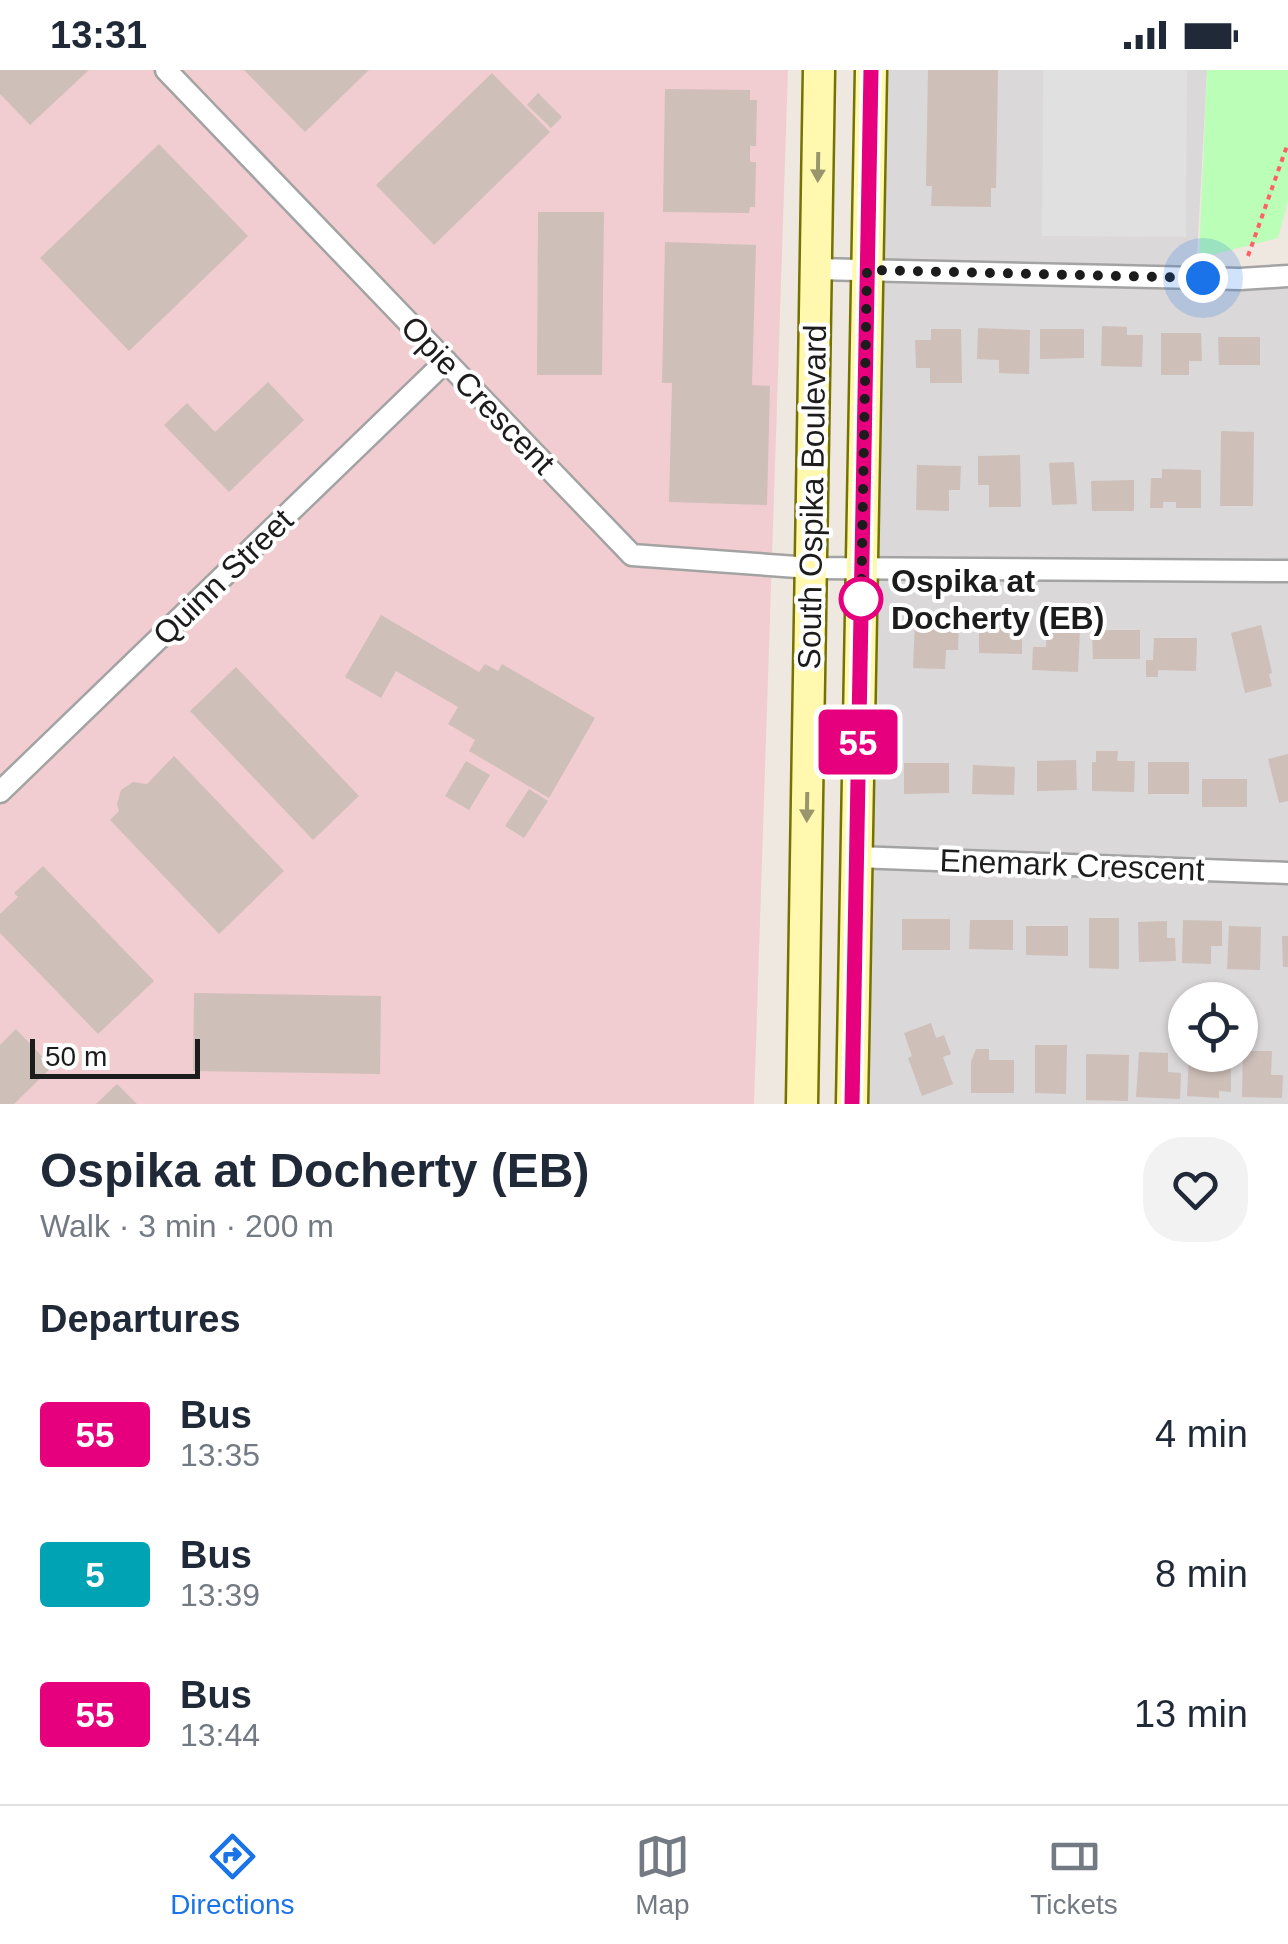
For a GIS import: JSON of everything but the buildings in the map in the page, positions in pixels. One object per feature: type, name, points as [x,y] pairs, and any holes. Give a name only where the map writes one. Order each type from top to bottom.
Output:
[{"type":"main road","name":"South Ospika Boulevard","points":[[802,1104],[819,70]]},
{"type":"main road","name":"South Ospika Boulevard","points":[[852,1104],[871,70]]},
{"type":"street","name":"Opie Crescent","points":[[166,70],[632,555],[811,568],[1288,571]]},
{"type":"street","points":[[816,270],[1240,279],[1288,276]]},
{"type":"street","name":"Quinn Street","points":[[0,792],[446,361]]},
{"type":"street","name":"Enemark Crescent","points":[[856,856],[1288,872]]},
{"type":"path","points":[[1240,279],[1288,143]]},
{"type":"shaded area","points":[[0,70],[788,70],[754,1104],[0,1104]]},
{"type":"shaded area","points":[[887,70],[1207,70],[1196,276],[1288,278],[1288,1104],[860,1104],[872,270]]},
{"type":"shaded area","points":[[1043,70],[1187,70],[1186,237],[1042,236]]},
{"type":"green space","points":[[1207,70],[1288,70],[1288,201],[1278,238],[1199,258]]},
{"type":"bus line","name":"55","points":[[852,1104],[871,70]]},
{"type":"place","name":"Ospika at Docherty (EB)","points":[[861,599]]},
{"type":"route","points":[[861,599],[861,607],[867,270],[1203,278]]}]
